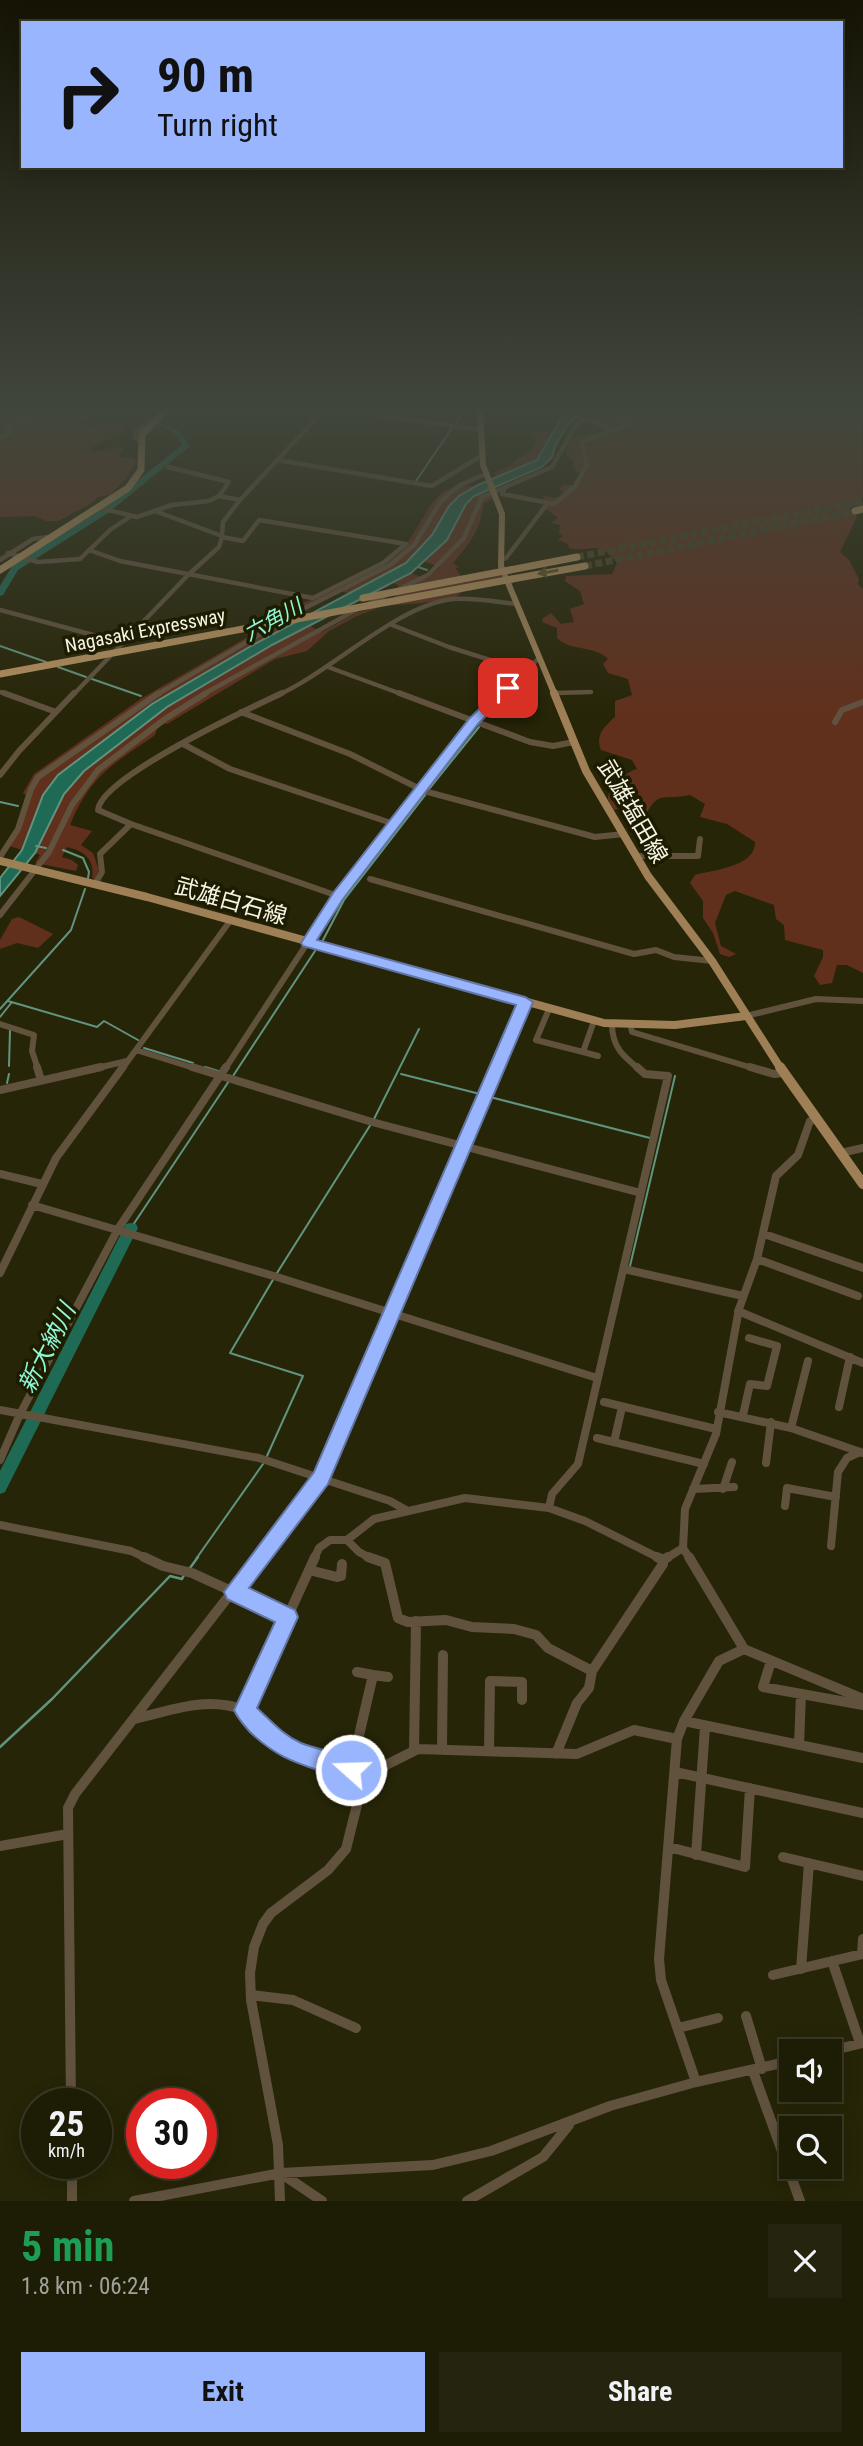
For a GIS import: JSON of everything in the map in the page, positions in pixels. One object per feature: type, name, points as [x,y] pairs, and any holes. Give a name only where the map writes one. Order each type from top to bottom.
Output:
[{"type":"highway","points":[[0,570],[96,512]]},
{"type":"highway","name":"Nagasaki Expressway","points":[[0,671],[511,574],[577,557]]},
{"type":"highway","name":"Nagasaki Expressway","points":[[511,574],[585,566]]},
{"type":"main road","name":"武雄塩田線","points":[[501,512],[501,556],[517,604],[591,781],[648,876],[712,961],[746,1016],[863,1184]]},
{"type":"main road","name":"武雄白石線","points":[[0,860],[594,1021],[631,1027],[695,1026],[746,1016]]},
{"type":"street","points":[[114,512],[131,516],[153,512]]},
{"type":"street","points":[[89,550],[120,561],[313,598],[383,563],[406,544],[259,520],[243,541],[222,537],[157,512]]},
{"type":"street","points":[[0,775],[56,712],[188,575],[219,547],[223,522],[231,512]]},
{"type":"street","points":[[0,860],[19,829],[31,789],[38,777],[55,763],[74,753],[146,701],[204,666],[307,607],[390,565],[414,545],[434,512]]},
{"type":"street","points":[[0,915],[49,852],[81,791],[98,770],[165,719],[227,681],[354,611],[428,575],[464,538],[474,512]]},
{"type":"street","points":[[501,556],[511,552],[541,512]]},
{"type":"street","points":[[8,554],[32,561],[78,559],[110,530],[131,516]]},
{"type":"street","points":[[0,560],[47,534],[55,536]]},
{"type":"street","points":[[338,896],[131,824],[98,810],[98,805],[127,776],[209,727],[305,683],[392,625],[429,605],[453,599],[517,604]]},
{"type":"street","points":[[0,610],[123,643]]},
{"type":"street","points":[[392,625],[449,647],[525,671]]},
{"type":"street","points":[[0,1460],[125,1231],[227,1077],[338,896],[394,824],[425,791],[474,722],[539,658]]},
{"type":"street","points":[[328,667],[540,745],[554,746],[574,742]]},
{"type":"street","points":[[0,692],[56,712]]},
{"type":"street","points":[[554,693],[592,692]]},
{"type":"street","points":[[835,722],[842,710],[863,702]]},
{"type":"street","points":[[241,712],[350,754],[425,791],[595,837],[624,834]]},
{"type":"street","points":[[183,744],[230,769],[394,824]]},
{"type":"street","points":[[95,884],[102,872],[100,854],[131,824]]},
{"type":"street","points":[[637,856],[698,856],[700,839]]},
{"type":"street","points":[[370,879],[634,954],[656,950],[674,957],[712,961]]},
{"type":"street","points":[[0,1273],[56,1158],[230,921]]},
{"type":"street","points":[[746,1016],[816,999],[863,1001]]},
{"type":"street","points":[[71,2088],[68,1808],[75,1794],[321,1478],[525,1002]]},
{"type":"street","points":[[549,1009],[537,1040],[598,1056]]},
{"type":"street","points":[[583,1052],[594,1021]]},
{"type":"street","points":[[0,1024],[34,1035],[32,1051],[41,1080]]},
{"type":"street","points":[[549,1508],[552,1494],[578,1464],[668,1076],[645,1074],[621,1057],[612,1034],[612,1024]]},
{"type":"street","points":[[631,1027],[632,1031],[774,1074],[785,1073]]},
{"type":"street","points":[[136,1049],[372,1122],[641,1193]]},
{"type":"street","points":[[0,1090],[128,1061]]},
{"type":"street","points":[[816,1119],[810,1121],[798,1155],[776,1176],[757,1259],[738,1311],[716,1429],[705,1464],[685,1509],[683,1548],[744,1649],[863,1699]]},
{"type":"street","points":[[841,1153],[863,1148]]},
{"type":"street","points":[[0,1174],[42,1185]]},
{"type":"street","points":[[32,1205],[125,1231],[597,1378]]},
{"type":"street","points":[[764,1234],[863,1268]]},
{"type":"street","points":[[757,1259],[858,1296]]},
{"type":"street","points":[[624,1269],[743,1296]]},
{"type":"street","points":[[738,1311],[863,1363]]},
{"type":"street","points":[[743,1415],[750,1384],[767,1386],[777,1346],[749,1338]]},
{"type":"street","points":[[839,1408],[850,1357]]},
{"type":"street","points":[[791,1428],[808,1361]]},
{"type":"street","points":[[604,1402],[716,1429]]},
{"type":"street","points":[[614,1442],[622,1406]]},
{"type":"street","points":[[0,1410],[259,1458],[390,1501],[406,1510]]},
{"type":"street","points":[[718,1412],[771,1422],[862,1452]]},
{"type":"street","points":[[766,1463],[771,1422]]},
{"type":"street","points":[[597,1438],[705,1464]]},
{"type":"street","points":[[831,1546],[838,1472],[847,1458],[862,1452]]},
{"type":"street","points":[[723,1489],[732,1462]]},
{"type":"street","points":[[693,1489],[734,1487]]},
{"type":"street","points":[[785,1506],[787,1488],[836,1497]]},
{"type":"street","points":[[245,1710],[320,1548],[330,1539],[347,1540],[374,1519],[465,1499],[549,1508],[585,1521],[663,1560]]},
{"type":"street","points":[[0,1525],[131,1550],[163,1566],[188,1572],[288,1617]]},
{"type":"street","points":[[347,1540],[366,1558],[386,1563],[398,1618],[408,1622],[446,1620],[472,1627],[514,1629],[536,1635],[548,1648],[592,1671]]},
{"type":"street","points":[[556,1754],[577,1703],[582,1701],[593,1676],[592,1671],[663,1564],[663,1560],[683,1548]]},
{"type":"street","points":[[309,1570],[337,1577],[341,1576],[342,1564]]},
{"type":"street","points":[[414,1751],[416,1621]]},
{"type":"street","points":[[696,2082],[661,1980],[659,1959],[677,1739],[684,1721],[719,1661],[744,1649]]},
{"type":"street","points":[[442,1750],[443,1655]]},
{"type":"street","points":[[771,1661],[763,1686],[863,1705]]},
{"type":"street","points":[[357,1672],[388,1677]]},
{"type":"street","points":[[351,1770],[373,1675]]},
{"type":"street","points":[[489,1751],[490,1681],[522,1682],[522,1700]]},
{"type":"street","points":[[799,1745],[801,1694]]},
{"type":"street","points":[[134,1719],[211,1702],[225,1703],[245,1710],[276,1742],[300,1754],[337,1762],[369,1780]]},
{"type":"street","points":[[684,1721],[863,1758]]},
{"type":"street","points":[[696,1854],[705,1727]]},
{"type":"street","points":[[280,2201],[281,2174],[251,1995],[251,1954],[264,1923],[276,1908],[332,1865],[346,1848],[356,1807],[369,1780],[397,1756],[414,1751],[577,1754],[634,1730],[677,1739]]},
{"type":"street","points":[[675,1772],[863,1813]]},
{"type":"street","points":[[668,1847],[745,1867],[750,1788]]},
{"type":"street","points":[[0,1846],[68,1834]]},
{"type":"street","points":[[783,1857],[863,1876]]},
{"type":"street","points":[[801,1969],[808,1863]]},
{"type":"street","points":[[773,1975],[862,1954],[863,1939]]},
{"type":"street","points":[[832,1961],[861,2043],[842,2048]]},
{"type":"street","points":[[251,1995],[293,2000],[356,2028]]},
{"type":"street","points":[[746,2016],[757,2070],[800,2201]]},
{"type":"street","points":[[678,2028],[718,2018]]},
{"type":"street","points":[[134,2201],[281,2174],[433,2165],[491,2151],[610,2106],[696,2082],[779,2064]]},
{"type":"street","points":[[467,2201],[543,2157],[570,2123]]},
{"type":"street","points":[[281,2174],[322,2201]]},
{"type":"street","points":[[72,2179],[72,2201]]},
{"type":"shaded area","points":[[0,512],[76,512],[58,521],[46,521],[35,516],[0,517]]},
{"type":"shaded area","points":[[427,512],[447,512],[428,540],[405,564],[350,594],[340,591],[306,606],[301,603],[315,599],[389,561],[404,549]]},
{"type":"shaded area","points":[[446,512],[462,512],[447,540],[411,573],[272,645],[167,707],[84,771],[64,794],[35,853],[0,896],[0,878],[22,850],[43,795],[58,775],[152,704],[251,646],[406,563],[432,535]]},
{"type":"shaded area","points":[[462,512],[482,512],[474,536],[453,563],[459,567],[455,568],[461,576],[497,569],[504,583],[463,591],[456,597],[383,606],[404,589],[394,583],[411,573],[427,579],[440,567],[425,562],[447,540]]},
{"type":"shaded area","points":[[550,512],[853,512],[857,517],[840,552],[849,560],[859,579],[858,584],[863,589],[863,973],[847,965],[837,965],[832,983],[820,985],[814,976],[823,957],[823,950],[785,940],[784,925],[776,919],[774,905],[735,891],[726,895],[715,923],[721,946],[736,954],[729,957],[720,954],[713,933],[703,918],[703,901],[690,883],[695,875],[732,866],[749,857],[755,842],[727,824],[700,817],[705,804],[690,795],[661,798],[652,804],[643,822],[658,830],[653,834],[640,831],[635,824],[633,808],[625,806],[614,810],[608,800],[611,790],[624,776],[637,769],[632,760],[601,750],[599,740],[607,724],[615,717],[615,701],[632,695],[628,679],[608,673],[603,664],[608,659],[603,655],[563,642],[557,638],[557,628],[542,622],[543,618],[551,613],[561,624],[574,622],[570,609],[584,604],[580,591],[565,581],[566,576],[612,574],[617,563],[605,551],[569,548],[568,544],[558,540],[563,536],[559,533],[560,525],[551,523],[558,518]]},
{"type":"shaded area","points":[[383,606],[329,631],[307,651],[275,659],[167,724],[164,723],[157,728],[155,735],[105,772],[86,794],[70,825],[92,831],[81,845],[93,853],[99,870],[95,879],[92,878],[92,866],[87,857],[67,847],[62,857],[78,865],[76,871],[35,863],[40,855],[35,853],[67,791],[89,767],[146,720],[214,678],[310,626],[322,632],[356,613]]},
{"type":"shaded area","points":[[281,624],[286,626],[152,704],[58,775],[22,850],[7,845],[16,831],[26,795],[23,793],[34,774],[142,698],[265,627]]},
{"type":"shaded area","points":[[19,917],[53,934],[38,948],[17,943],[0,949],[0,940],[12,919]]},
{"type":"waterway","points":[[0,593],[15,568],[104,512]]},
{"type":"waterway","points":[[418,567],[427,570]]},
{"type":"waterway","points":[[0,646],[46,662]]},
{"type":"waterway","points":[[58,667],[86,677]]},
{"type":"waterway","points":[[92,679],[141,696]]},
{"type":"waterway","points":[[429,789],[479,727]]},
{"type":"waterway","points":[[323,940],[344,900],[426,794]]},
{"type":"waterway","points":[[0,802],[18,806]]},
{"type":"waterway","points":[[36,846],[46,848]]},
{"type":"waterway","points":[[63,850],[83,858],[89,872],[88,878]]},
{"type":"waterway","points":[[0,1009],[71,930],[85,889]]},
{"type":"waterway","points":[[233,1076],[315,951]]},
{"type":"waterway","points":[[8,1001],[12,1002]]},
{"type":"waterway","points":[[0,1017],[12,1002]]},
{"type":"waterway","points":[[12,1002],[97,1027],[104,1021],[138,1040]]},
{"type":"waterway","points":[[374,1119],[419,1029]]},
{"type":"waterway","points":[[9,1066],[10,1030]]},
{"type":"waterway","points":[[511,1047],[490,1097],[650,1138]]},
{"type":"waterway","points":[[144,1048],[193,1063]]},
{"type":"waterway","points":[[205,1067],[218,1071]]},
{"type":"waterway","points":[[7,1083],[9,1074]]},
{"type":"waterway","points":[[401,1074],[480,1094]]},
{"type":"waterway","points":[[630,1266],[675,1076]]},
{"type":"waterway","points":[[131,1228],[229,1081]]},
{"type":"waterway","points":[[277,1273],[371,1124]]},
{"type":"waterway","name":"新大納川","points":[[0,1487],[131,1228]]},
{"type":"waterway","points":[[267,1456],[303,1376],[230,1353],[274,1278]]},
{"type":"waterway","points":[[196,1559],[263,1464]]},
{"type":"waterway","points":[[190,1568],[198,1557]]},
{"type":"waterway","points":[[0,1747],[52,1699],[170,1576],[182,1579],[184,1575]]},
{"type":"tunnel","points":[[577,557],[808,512]]},
{"type":"tunnel","points":[[585,566],[851,512]]},
{"type":"route","points":[[351,1770],[337,1762],[300,1754],[276,1742],[245,1710],[288,1617],[234,1592],[321,1478],[525,1002],[308,943],[338,896],[394,824],[474,722],[508,688]]},
{"type":"water label","name":"六角川","points":[[273,620]]}]
